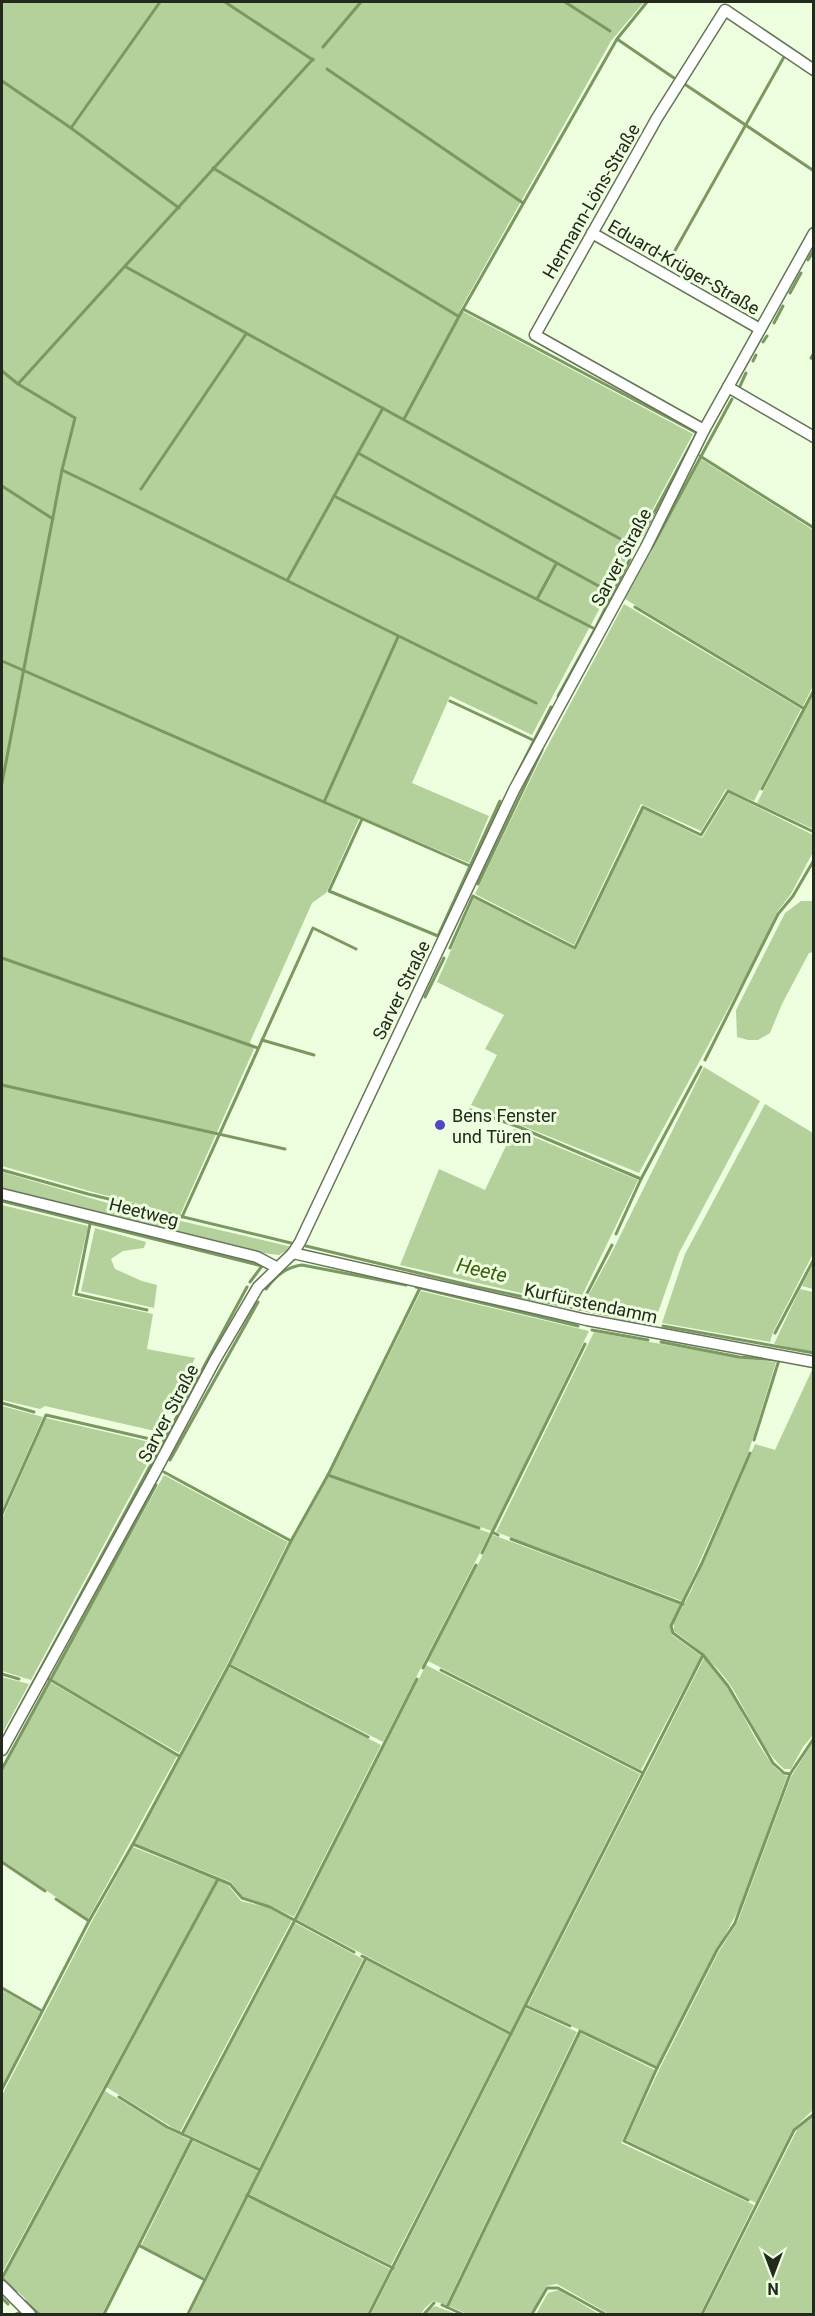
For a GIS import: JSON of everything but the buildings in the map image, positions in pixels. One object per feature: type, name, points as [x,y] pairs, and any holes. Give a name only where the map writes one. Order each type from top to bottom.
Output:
[{"type":"street","name":"Hermann-Löns-Straße","points":[[704,430],[535,335],[657,118],[725,10],[813,70]]},
{"type":"street","name":"Eduard-Krüger-Straße","points":[[592,233],[760,329]]},
{"type":"street","name":"Sarver Straße","points":[[2,1750],[215,1360],[258,1287],[276,1267],[293,1253],[300,1242],[514,790],[640,558],[704,430],[813,233]]},
{"type":"street","points":[[728,387],[813,437]]},
{"type":"street","name":"Heetweg","points":[[2,1194],[257,1257],[276,1267]]},
{"type":"street","name":"Kurfürstendamm","points":[[293,1253],[598,1323],[813,1362]]},
{"type":"street","points":[[2,2286],[30,2314]]},
{"type":"green space","points":[[2,2],[644,2],[611,41],[460,310],[693,434],[532,735],[450,696],[412,783],[489,816],[469,863],[360,817],[326,893],[312,903],[250,1042],[254,1049],[180,1215],[2,1166]]},
{"type":"green space","points":[[701,459],[813,530],[813,686],[803,706],[625,599]]},
{"type":"green space","points":[[624,604],[801,709],[754,801],[726,789],[701,831],[641,804],[574,945],[475,894],[539,762]]},
{"type":"green space","points":[[813,694],[813,829],[757,803]]},
{"type":"green space","points":[[729,793],[813,835],[813,852],[791,894],[777,912],[756,957],[639,1173],[471,1105],[497,1055],[485,1049],[504,1015],[437,982],[474,898],[576,950],[644,808],[702,838]]},
{"type":"green space","points":[[801,901],[813,901],[813,952],[809,953],[782,1004],[770,1033],[758,1040],[737,1037],[736,1010],[785,913]]},
{"type":"green space","points":[[704,1067],[760,1101],[679,1253],[655,1321],[582,1307],[610,1256]]},
{"type":"green space","points":[[765,1104],[813,1133],[813,1254],[770,1342],[662,1323],[685,1254]]},
{"type":"green space","points":[[514,1129],[638,1180],[577,1306],[400,1265],[439,1169],[485,1190]]},
{"type":"green space","points":[[2,1172],[121,1207],[292,1247],[279,1255],[263,1253],[2,1189]]},
{"type":"green space","points":[[2,1205],[88,1226],[72,1296],[153,1314],[147,1349],[195,1358],[163,1425],[155,1431],[45,1406],[40,1409],[2,1400]]},
{"type":"green space","points":[[95,1228],[146,1242],[144,1248],[123,1251],[111,1259],[115,1269],[157,1285],[154,1308],[81,1291]]},
{"type":"green space","points":[[813,1264],[813,1289],[802,1286]]},
{"type":"green space","points":[[800,1289],[813,1292],[813,1352],[774,1344]]},
{"type":"green space","points":[[421,1291],[589,1331],[492,1531],[330,1474]]},
{"type":"green space","points":[[594,1332],[740,1358],[776,1362],[748,1454],[682,1601],[496,1532]]},
{"type":"green space","points":[[812,1370],[813,1735],[803,1747],[791,1769],[784,1769],[761,1741],[725,1678],[705,1656],[674,1631],[674,1623],[691,1591],[755,1444],[775,1450]]},
{"type":"green space","points":[[2,1406],[43,1417],[2,1510]]},
{"type":"green space","points":[[46,1418],[158,1444],[31,1680],[2,1671],[2,1519]]},
{"type":"green space","points":[[164,1475],[288,1542],[226,1666],[179,1753],[51,1679]]},
{"type":"green space","points":[[329,1476],[490,1533],[383,1742],[231,1664],[292,1542]]},
{"type":"green space","points":[[493,1535],[681,1605],[670,1626],[672,1635],[701,1656],[641,1770],[428,1661]]},
{"type":"green space","points":[[704,1658],[727,1687],[770,1762],[787,1776],[743,1901],[656,2067],[528,2005]]},
{"type":"green space","points":[[426,1665],[640,1774],[511,2032],[296,1919]]},
{"type":"green space","points":[[229,1667],[381,1745],[294,1917],[271,1906],[243,1897],[231,1882],[135,1843]]},
{"type":"green space","points":[[2,1677],[29,1684],[2,1734]]},
{"type":"green space","points":[[50,1682],[177,1756],[88,1919],[2,1860],[2,1772]]},
{"type":"green space","points":[[813,1742],[813,2110],[792,2130],[756,2203],[626,2140],[718,1953],[738,1921],[791,1777]]},
{"type":"green space","points":[[133,1847],[216,1880],[2,2273],[2,2095]]},
{"type":"green space","points":[[218,1881],[228,1885],[241,1901],[269,1908],[292,1920],[180,2132],[106,2087]]},
{"type":"green space","points":[[295,1923],[363,1959],[259,2168],[184,2133]]},
{"type":"green space","points":[[367,1960],[509,2035],[391,2265],[249,2194]]},
{"type":"green space","points":[[2,1990],[40,2012],[2,2086]]},
{"type":"green space","points":[[526,2008],[577,2032],[446,2305],[433,2301],[421,2314],[371,2314]]},
{"type":"green space","points":[[580,2033],[655,2070],[621,2143],[754,2205],[700,2314],[609,2314],[557,2284],[546,2286],[531,2314],[467,2314],[449,2306]]},
{"type":"green space","points":[[105,2091],[190,2140],[102,2314],[41,2314],[3,2277]]},
{"type":"green space","points":[[813,2116],[813,2314],[704,2314],[797,2130]]},
{"type":"green space","points":[[193,2141],[258,2171],[204,2278],[141,2246]]},
{"type":"green space","points":[[248,2197],[390,2269],[367,2314],[190,2314]]},
{"type":"green space","points":[[559,2290],[597,2313],[536,2314],[548,2293]]},
{"type":"green space","points":[[435,2306],[457,2314],[426,2314]]},
{"type":"waterway","points":[[71,128],[160,2]]},
{"type":"waterway","points":[[225,2],[313,60]]},
{"type":"waterway","points":[[323,47],[361,2]]},
{"type":"waterway","points":[[565,2],[610,31]]},
{"type":"waterway","points":[[463,309],[617,39],[647,2]]},
{"type":"waterway","points":[[617,39],[674,78]]},
{"type":"waterway","points":[[664,270],[784,57]]},
{"type":"waterway","points":[[18,384],[313,59]]},
{"type":"waterway","points":[[327,69],[523,203]]},
{"type":"waterway","points":[[2,81],[71,128],[179,208]]},
{"type":"waterway","points":[[683,83],[814,171]]},
{"type":"waterway","points":[[213,168],[458,316]]},
{"type":"waterway","points":[[808,260],[814,250]]},
{"type":"waterway","points":[[126,267],[635,547]]},
{"type":"waterway","points":[[790,293],[801,273]]},
{"type":"waterway","points":[[774,323],[783,306]]},
{"type":"waterway","points":[[404,419],[463,309],[697,433],[642,535]]},
{"type":"waterway","points":[[141,489],[246,334]]},
{"type":"waterway","points":[[763,342],[767,336]]},
{"type":"waterway","points":[[814,353],[811,358],[814,359]]},
{"type":"waterway","points":[[753,361],[756,355]]},
{"type":"waterway","points":[[2,371],[18,384],[75,418],[62,470],[2,783]]},
{"type":"waterway","points":[[740,386],[746,373]]},
{"type":"waterway","points":[[652,547],[732,399]]},
{"type":"waterway","points":[[288,579],[383,408]]},
{"type":"waterway","points":[[358,453],[613,594]]},
{"type":"waterway","points":[[700,456],[814,528]]},
{"type":"waterway","points":[[62,470],[536,703]]},
{"type":"waterway","points":[[2,486],[53,519]]},
{"type":"waterway","points":[[334,496],[595,629]]},
{"type":"waterway","points":[[558,696],[630,559]]},
{"type":"waterway","points":[[537,599],[556,564]]},
{"type":"waterway","points":[[635,607],[803,708]]},
{"type":"waterway","points":[[324,802],[398,637]]},
{"type":"waterway","points":[[2,661],[470,866]]},
{"type":"waterway","points":[[762,789],[814,690]]},
{"type":"waterway","points":[[450,701],[533,740]]},
{"type":"waterway","points":[[516,776],[551,707]]},
{"type":"waterway","points":[[478,884],[542,750]]},
{"type":"waterway","points":[[450,948],[473,896],[575,948],[643,807],[701,835],[728,791],[814,832]]},
{"type":"waterway","points":[[362,819],[329,891],[438,936],[500,801]]},
{"type":"waterway","points":[[705,1060],[778,914],[793,896],[814,860]]},
{"type":"waterway","points":[[182,1217],[313,928],[356,949]]},
{"type":"waterway","points":[[2,958],[258,1048]]},
{"type":"waterway","points":[[425,997],[444,958]]},
{"type":"waterway","points":[[262,1040],[314,1055]]},
{"type":"waterway","points":[[616,1234],[641,1179],[701,1067]]},
{"type":"waterway","points":[[2,1085],[285,1149]]},
{"type":"waterway","points":[[470,1110],[519,1127],[641,1179]]},
{"type":"waterway","name":"Heete","points":[[2,1170],[88,1194],[291,1243]]},
{"type":"waterway","points":[[2,1201],[262,1266],[250,1282]]},
{"type":"waterway","points":[[90,1224],[76,1294],[147,1310]]},
{"type":"waterway","points":[[579,1309],[612,1245]]},
{"type":"waterway","name":"Heete","points":[[306,1246],[477,1287],[651,1324]]},
{"type":"waterway","points":[[775,1333],[814,1259]]},
{"type":"waterway","points":[[266,1289],[282,1273],[302,1265],[406,1285]]},
{"type":"waterway","points":[[2,1740],[247,1287]]},
{"type":"waterway","points":[[416,1287],[578,1326]]},
{"type":"waterway","points":[[2,2089],[89,1921],[229,1665],[291,1541],[328,1475],[420,1288]]},
{"type":"waterway","points":[[170,1460],[258,1302]]},
{"type":"waterway","name":"Heete","points":[[663,1326],[814,1353]]},
{"type":"waterway","points":[[592,1330],[648,1340]]},
{"type":"waterway","points":[[661,1342],[739,1357],[776,1360]]},
{"type":"waterway","points":[[482,1553],[585,1344]]},
{"type":"waterway","points":[[754,1440],[779,1360]]},
{"type":"waterway","points":[[2,1403],[34,1412]]},
{"type":"waterway","points":[[2,1514],[46,1415],[150,1439]]},
{"type":"waterway","points":[[750,1453],[702,1563],[671,1626],[673,1633],[703,1655],[728,1686],[773,1763],[784,1773],[790,1774]]},
{"type":"waterway","points":[[164,1472],[291,1541]]},
{"type":"waterway","points":[[328,1475],[479,1528]]},
{"type":"waterway","points":[[2,1769],[156,1485]]},
{"type":"waterway","points":[[492,1532],[498,1535]]},
{"type":"waterway","points":[[511,1539],[683,1604]]},
{"type":"waterway","points":[[423,1668],[476,1565]]},
{"type":"waterway","points":[[369,2314],[703,1655]]},
{"type":"waterway","points":[[229,1665],[368,1737]]},
{"type":"waterway","points":[[441,1670],[643,1773]]},
{"type":"waterway","points":[[2,1674],[19,1679]]},
{"type":"waterway","points":[[49,1679],[179,1756]]},
{"type":"waterway","points":[[182,2134],[295,1920],[417,1679]]},
{"type":"waterway","points":[[748,2200],[624,2141],[657,2068],[717,1950],[735,1923],[790,1774],[814,1738]]},
{"type":"waterway","points":[[133,1844],[230,1884],[242,1898],[270,1907],[354,1952]]},
{"type":"waterway","points":[[2,1862],[45,1891]]},
{"type":"waterway","points":[[2,2278],[218,1879]]},
{"type":"waterway","points":[[56,1899],[89,1921]]},
{"type":"waterway","points":[[362,1956],[511,2034]]},
{"type":"waterway","points":[[188,2314],[366,1958]]},
{"type":"waterway","points":[[2,1988],[42,2011]]},
{"type":"waterway","points":[[526,2006],[570,2026]]},
{"type":"waterway","points":[[447,2307],[580,2031],[657,2068]]},
{"type":"waterway","points":[[119,2097],[167,2127],[260,2170]]},
{"type":"waterway","points":[[702,2314],[794,2130],[814,2114]]},
{"type":"waterway","points":[[104,2314],[192,2139]]},
{"type":"waterway","points":[[247,2195],[393,2268]]},
{"type":"waterway","points":[[140,2246],[205,2280]]},
{"type":"waterway","points":[[2,2278],[16,2292]]},
{"type":"waterway","points":[[532,2314],[547,2288],[558,2288],[605,2314]]},
{"type":"waterway","points":[[2,2298],[8,2304]]},
{"type":"waterway","points":[[25,2301],[39,2314]]},
{"type":"waterway","points":[[424,2314],[434,2303]]},
{"type":"waterway","points":[[442,2305],[462,2314]]},
{"type":"waterway","points":[[16,2314],[20,2314]]},
{"type":"place","name":"Bens Fenster und Türen","points":[[440,1125]]}]
